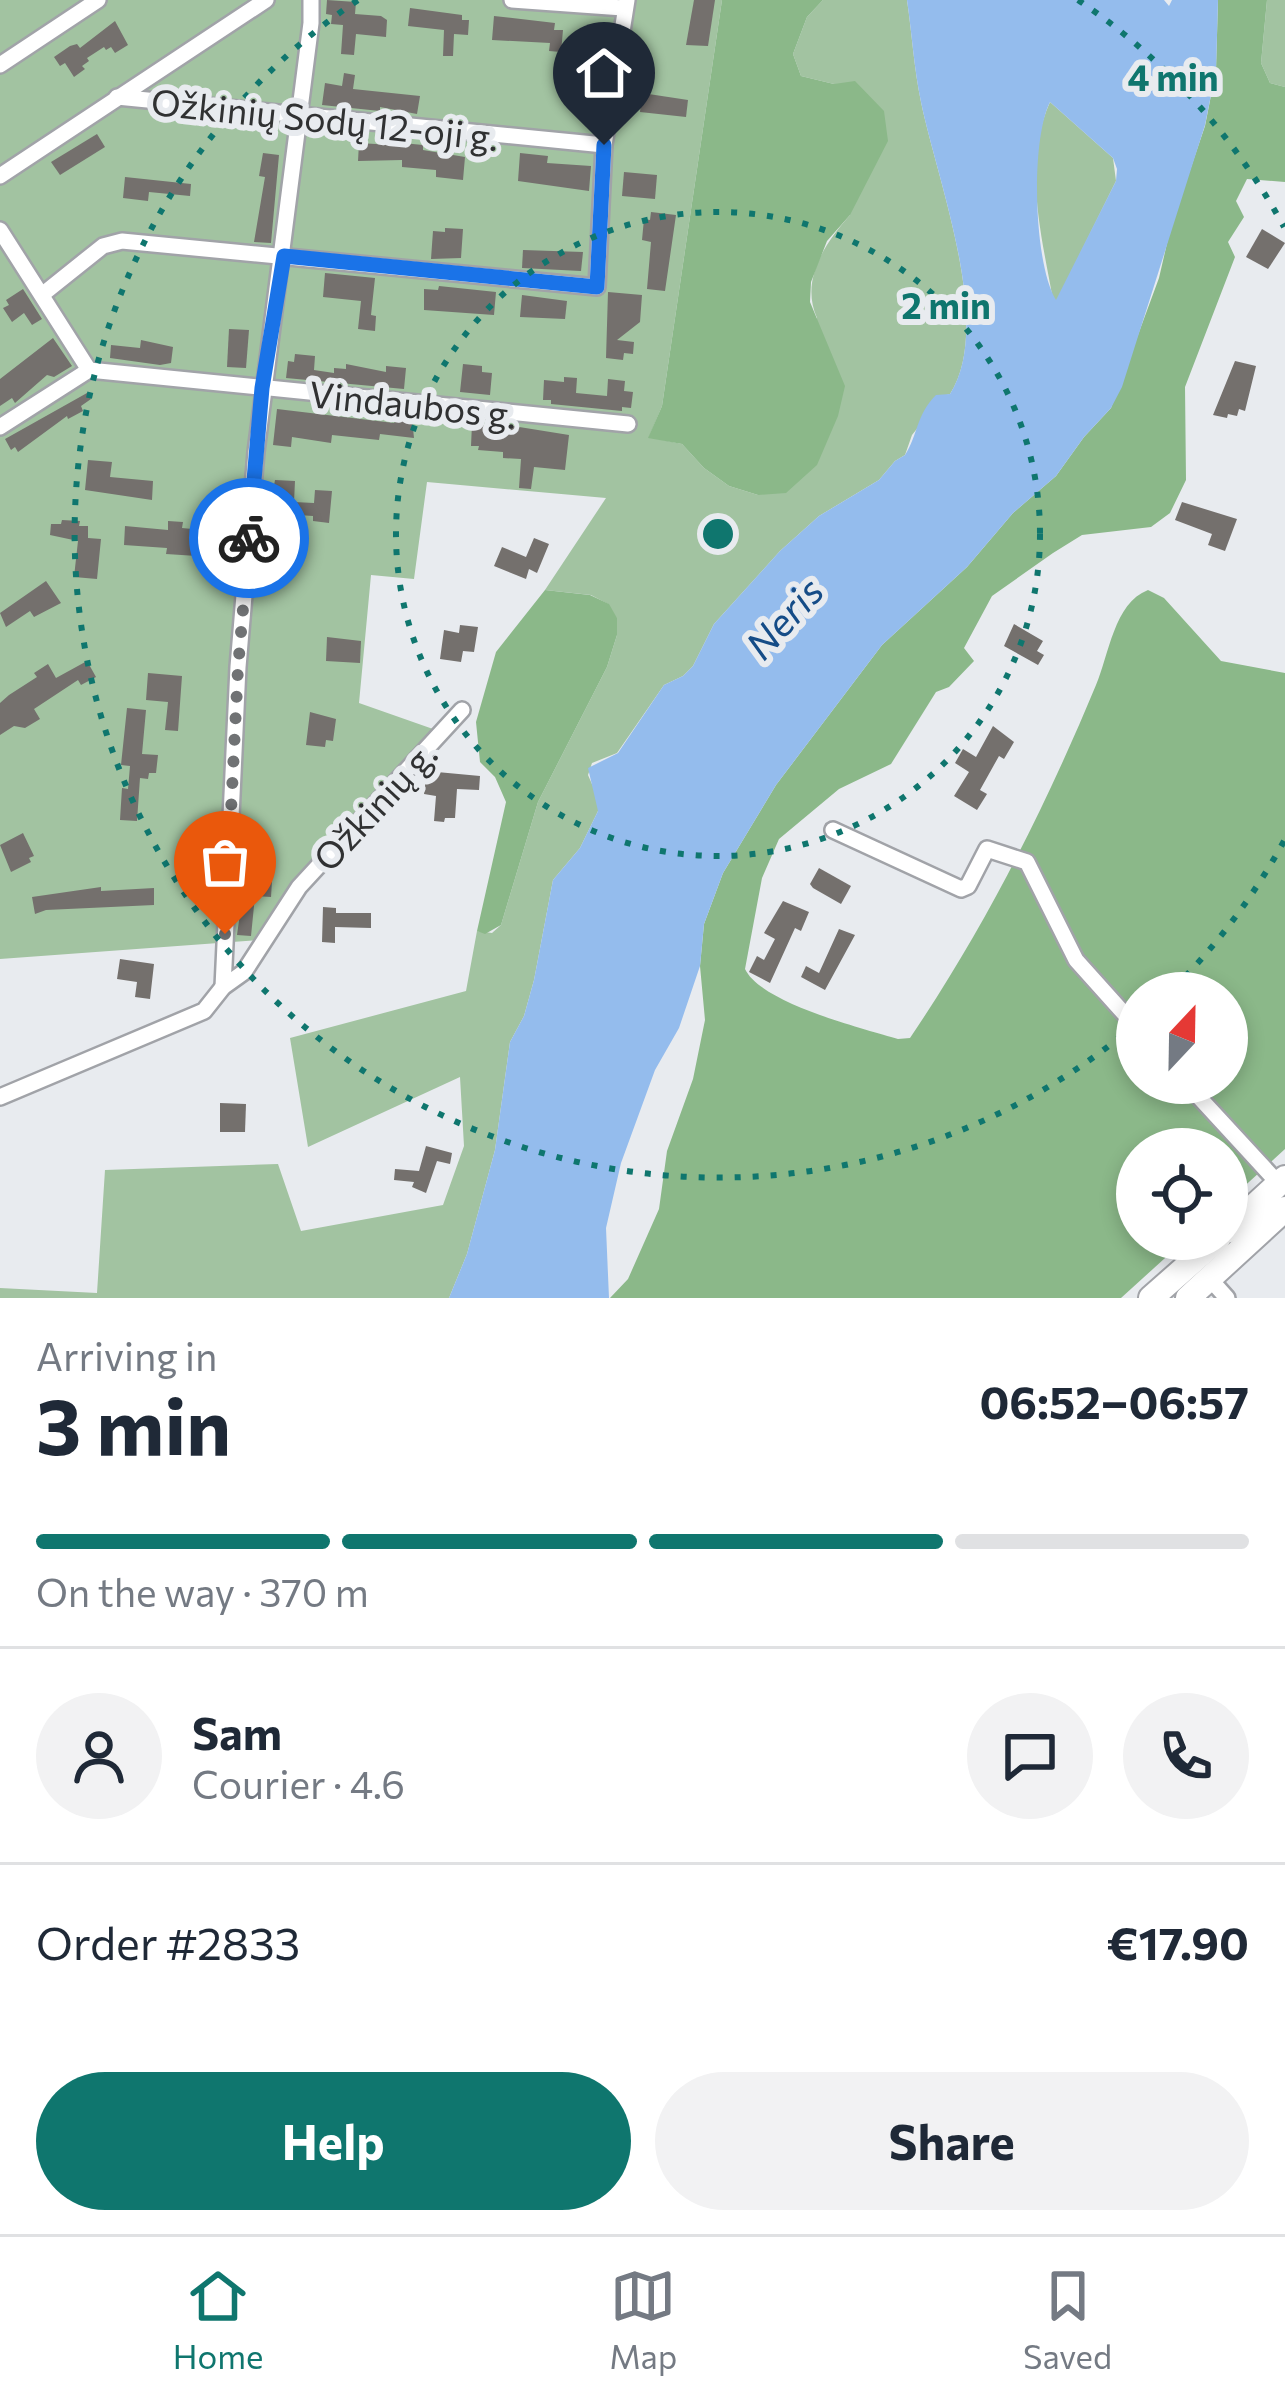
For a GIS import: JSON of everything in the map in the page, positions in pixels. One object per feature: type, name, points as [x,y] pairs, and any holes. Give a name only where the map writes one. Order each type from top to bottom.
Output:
[{"type":"main road","points":[[1248,1216],[1283,1190]]},
{"type":"main road","points":[[1188,1298],[1218,1289],[1283,1190]]},
{"type":"main road","points":[[1151,1298],[1194,1260]]},
{"type":"street","points":[[0,65],[98,0]]},
{"type":"street","points":[[0,176],[266,0]]},
{"type":"street","points":[[224,986],[238,668],[262,388],[284,256],[310,0]]},
{"type":"street","points":[[43,294],[112,242],[597,287],[604,145],[625,4],[512,0]]},
{"type":"street","name":"Ožkinių Sodų 12-oji g.","points":[[118,98],[604,145]]},
{"type":"street","points":[[0,230],[89,370],[0,427]]},
{"type":"street","name":"Vindaubos g.","points":[[89,370],[628,424]]},
{"type":"street","name":"Ožkinių g.","points":[[0,1097],[204,1011],[244,971],[299,887],[462,710]]},
{"type":"street","points":[[833,830],[962,890],[987,849],[1027,862],[1076,960],[1116,1005]]},
{"type":"street","points":[[1205,1104],[1283,1190]]},
{"type":"green space","points":[[0,0],[722,0],[662,406],[649,437],[682,444],[729,486],[758,495],[817,318],[813,276],[850,215],[834,84],[801,76],[793,54],[807,17],[823,0],[907,0],[921,102],[958,252],[966,331],[962,365],[950,394],[943,396],[912,435],[905,455],[879,480],[819,516],[780,551],[714,624],[693,666],[664,685],[617,753],[592,763],[588,775],[598,811],[580,848],[553,880],[534,980],[524,1016],[510,1042],[495,1150],[467,1254],[449,1298],[0,1298],[0,1288],[97,1293],[105,1170],[278,1164],[301,1231],[443,1205],[464,1146],[460,1077],[308,1147],[290,1038],[466,991],[477,931],[492,933],[501,925],[538,802],[607,667],[617,619],[608,604],[591,595],[545,590],[606,498],[427,482],[414,579],[371,575],[359,703],[433,729],[299,879],[260,940],[0,959]]},
{"type":"green space","points":[[722,0],[823,0],[807,17],[793,54],[801,76],[834,84],[855,81],[884,111],[888,141],[850,215],[827,241],[811,282],[810,302],[845,386],[817,465],[786,493],[758,495],[729,486],[682,444],[648,438],[662,406]]},
{"type":"green space","points":[[1218,0],[1267,0],[1261,63],[1270,83],[1285,87],[1285,182],[1247,179],[1236,201],[1244,217],[1228,242],[1235,257],[1185,387],[1186,480],[1170,513],[1151,527],[1082,535],[992,596],[964,648],[974,661],[949,687],[936,692],[891,764],[839,789],[779,839],[762,878],[745,969],[770,993],[814,1013],[898,1039],[910,1038],[964,953],[1035,821],[1096,685],[1120,618],[1148,590],[1164,598],[1221,661],[1285,673],[1285,1149],[1248,1183],[1248,1128],[1116,1128],[1116,1260],[1163,1260],[1121,1298],[610,1298],[628,1279],[659,1209],[667,1151],[693,1079],[705,1020],[700,966],[704,924],[723,873],[776,785],[882,645],[1056,476],[1111,408],[1159,278],[1205,126],[1216,70]]},
{"type":"green space","points":[[1267,0],[1285,0],[1285,87],[1270,83],[1261,63]]},
{"type":"green space","points":[[1050,102],[1113,158],[1116,181],[1057,300],[1053,300],[1044,251],[1036,175],[1037,150]]},
{"type":"green space","points":[[545,590],[590,595],[609,604],[617,618],[617,635],[607,667],[538,802],[501,925],[485,934],[477,931],[506,802],[495,777],[480,762],[476,722],[496,652]]},
{"type":"water","name":"Neris","points":[[907,0],[1164,0],[1169,6],[1172,0],[1218,0],[1216,70],[1205,125],[1122,387],[1111,408],[1056,476],[882,645],[776,785],[723,873],[704,924],[700,966],[679,1028],[655,1070],[621,1163],[606,1228],[609,1298],[449,1298],[467,1254],[495,1150],[510,1042],[524,1016],[534,980],[553,880],[580,848],[598,811],[588,768],[618,753],[664,685],[693,666],[714,624],[780,551],[819,516],[879,480],[905,455],[925,410],[936,395],[950,394],[962,365],[966,330],[958,251],[921,102]],"holes":[[[1050,102],[1113,158],[1116,181],[1056,300],[1043,260],[1037,203],[1039,145]]]},
{"type":"building","points":[[327,0],[356,2],[355,14],[381,16],[387,20],[386,37],[356,34],[354,55],[341,54],[343,25],[331,24]]},
{"type":"building","points":[[694,0],[715,0],[708,46],[686,45]]},
{"type":"building","points":[[410,8],[469,20],[468,35],[454,34],[453,56],[443,56],[444,30],[408,26]]},
{"type":"building","points":[[494,16],[555,23],[554,30],[563,30],[561,52],[549,51],[550,43],[492,40]]},
{"type":"building","points":[[115,21],[128,45],[115,53],[104,47],[87,58],[85,69],[74,77],[65,63],[60,66],[54,57],[70,46],[80,48]]},
{"type":"building","points":[[344,73],[355,75],[353,89],[420,96],[417,114],[322,105],[325,83],[342,86]]},
{"type":"building","points":[[642,93],[688,100],[686,117],[640,112]]},
{"type":"building","points":[[97,134],[105,147],[60,175],[51,162]]},
{"type":"building","points":[[392,142],[465,157],[463,180],[436,177],[436,170],[402,167],[402,160],[358,161],[359,143]]},
{"type":"building","points":[[263,153],[279,155],[271,243],[254,242],[265,177],[259,176]]},
{"type":"building","points":[[520,153],[548,156],[547,163],[591,166],[589,191],[518,181]]},
{"type":"building","points":[[624,172],[657,175],[655,199],[622,196]]},
{"type":"building","points":[[125,177],[191,184],[190,196],[149,192],[148,201],[123,198]]},
{"type":"building","points":[[651,212],[676,215],[665,291],[647,289],[651,242],[642,240],[644,219],[650,220]]},
{"type":"building","points":[[445,228],[463,229],[461,258],[431,259],[433,231],[445,232]]},
{"type":"building","points":[[1262,229],[1285,243],[1268,269],[1246,257]]},
{"type":"building","points":[[523,250],[583,252],[581,271],[522,268]]},
{"type":"building","points":[[325,273],[375,278],[371,315],[376,316],[375,331],[358,329],[361,301],[323,297]]},
{"type":"building","points":[[439,286],[496,292],[494,315],[424,310],[424,289],[438,290]]},
{"type":"building","points":[[23,289],[42,319],[32,325],[24,313],[12,322],[3,308],[9,305],[6,300]]},
{"type":"building","points":[[608,292],[642,295],[640,322],[617,340],[634,342],[633,354],[624,353],[623,360],[606,358]]},
{"type":"building","points":[[522,295],[567,301],[565,319],[520,317]]},
{"type":"building","points":[[229,329],[249,330],[246,368],[227,367]]},
{"type":"building","points":[[53,338],[72,366],[54,377],[47,375],[15,403],[12,398],[0,406],[0,379]]},
{"type":"building","points":[[141,340],[173,347],[171,363],[110,358],[111,345],[140,348]]},
{"type":"building","points":[[295,354],[315,356],[314,370],[334,373],[334,368],[346,369],[346,364],[386,372],[386,366],[406,368],[404,389],[286,378],[288,361],[294,362]]},
{"type":"building","points":[[1235,361],[1256,366],[1245,411],[1239,409],[1237,416],[1228,414],[1227,418],[1213,415]]},
{"type":"building","points":[[463,364],[482,366],[482,372],[492,373],[490,395],[460,392]]},
{"type":"building","points":[[564,377],[577,378],[576,393],[607,396],[608,379],[625,381],[624,391],[633,392],[631,408],[622,407],[622,411],[543,400],[544,380],[564,382]]},
{"type":"building","points":[[87,393],[91,399],[81,406],[83,411],[67,416],[18,452],[15,447],[11,450],[5,439]]},
{"type":"building","points":[[277,409],[394,423],[399,417],[412,419],[414,438],[332,435],[331,443],[292,437],[291,447],[273,445]]},
{"type":"building","points":[[472,424],[569,435],[565,470],[534,467],[531,489],[519,488],[521,459],[471,446]]},
{"type":"building","points":[[88,460],[112,462],[110,477],[153,481],[152,500],[85,490]]},
{"type":"building","points":[[275,480],[295,481],[294,502],[314,503],[315,490],[332,491],[329,523],[313,521],[313,516],[269,513]]},
{"type":"building","points":[[1182,502],[1237,519],[1225,551],[1208,545],[1212,534],[1175,520]]},
{"type":"building","points":[[80,521],[79,526],[88,526],[88,538],[101,539],[97,579],[74,577],[78,541],[50,535],[51,524]]},
{"type":"building","points":[[168,521],[183,522],[182,528],[222,532],[222,538],[229,539],[228,558],[166,554],[167,548],[124,545],[125,526],[168,530]]},
{"type":"building","points":[[534,538],[549,544],[537,573],[529,569],[526,579],[494,566],[502,547],[526,557]]},
{"type":"building","points":[[46,581],[61,603],[34,617],[30,611],[6,627],[0,613]]},
{"type":"building","points":[[1014,624],[1043,641],[1037,651],[1044,655],[1038,665],[1004,646]]},
{"type":"building","points":[[460,625],[478,627],[474,652],[463,651],[461,662],[440,659],[444,630],[459,633]]},
{"type":"building","points":[[327,637],[361,641],[360,663],[326,661]]},
{"type":"building","points":[[87,661],[96,677],[81,685],[78,680],[34,709],[40,719],[0,735],[0,703],[37,677],[34,673],[48,664],[56,678]]},
{"type":"building","points":[[148,673],[182,676],[178,731],[165,730],[168,702],[146,700]]},
{"type":"building","points":[[127,708],[146,710],[142,754],[158,755],[156,773],[140,778],[137,821],[120,820],[122,788],[128,789],[130,766],[121,765]]},
{"type":"building","points":[[310,712],[336,719],[333,741],[326,740],[325,747],[306,745]]},
{"type":"building","points":[[993,726],[1014,742],[1004,759],[999,756],[980,790],[987,794],[977,810],[954,796],[969,772],[955,763],[963,749],[976,757]]},
{"type":"building","points":[[437,772],[480,776],[479,790],[457,789],[455,818],[444,822],[434,821],[436,796],[424,794],[426,778],[436,779]]},
{"type":"building","points":[[23,833],[34,856],[11,872],[0,845]]},
{"type":"building","points":[[819,868],[851,886],[841,904],[810,884]]},
{"type":"building","points":[[245,878],[272,881],[271,897],[255,896],[251,936],[237,935]]},
{"type":"building","points":[[101,887],[101,891],[154,888],[154,905],[35,914],[32,897]]},
{"type":"building","points":[[783,901],[809,912],[801,931],[795,928],[770,983],[749,972],[757,956],[764,960],[775,939],[764,933]]},
{"type":"building","points":[[323,907],[336,908],[336,913],[371,913],[371,928],[335,927],[335,943],[322,942]]},
{"type":"building","points":[[839,929],[855,935],[825,990],[801,977],[806,966],[819,973]]},
{"type":"building","points":[[120,959],[154,964],[150,999],[135,997],[137,982],[117,979]]},
{"type":"building","points":[[220,1103],[246,1104],[245,1132],[220,1132]]},
{"type":"building","points":[[426,1146],[452,1153],[450,1164],[437,1161],[426,1193],[412,1187],[414,1182],[394,1180],[395,1169],[419,1171]]},
{"type":"way so far","points":[[225,934],[249,538]]},
{"type":"route","points":[[249,538],[262,388],[284,256],[597,287],[604,145]]}]
